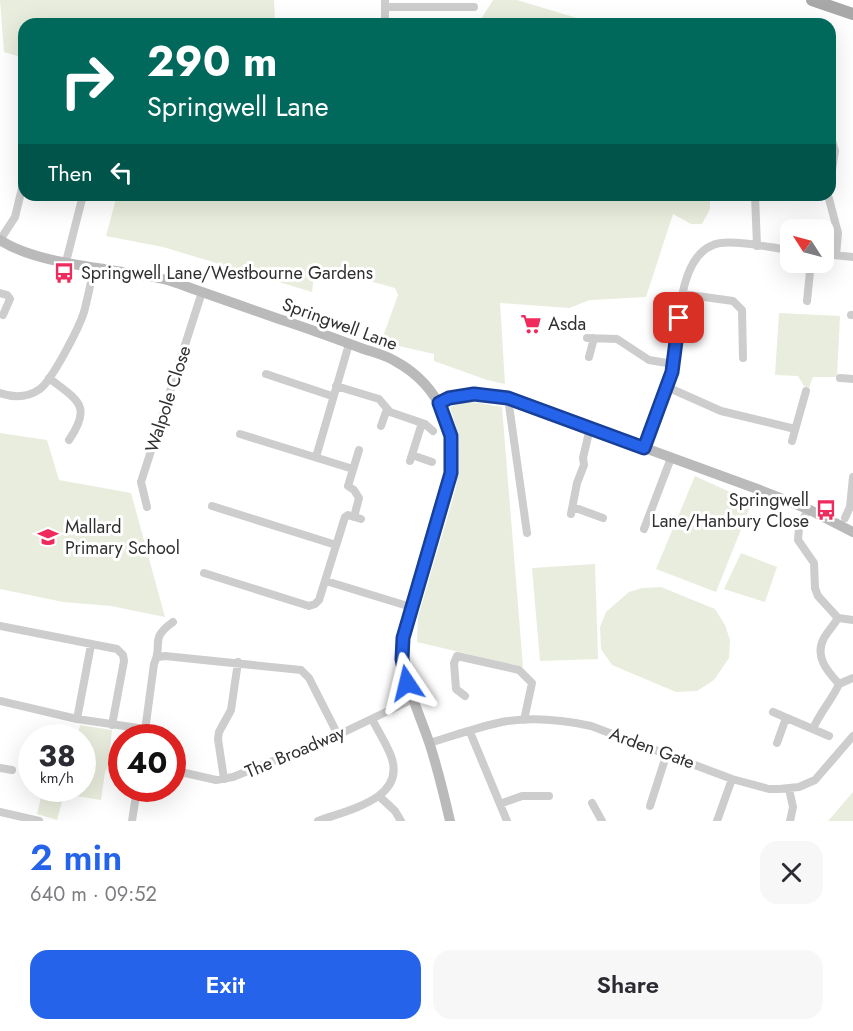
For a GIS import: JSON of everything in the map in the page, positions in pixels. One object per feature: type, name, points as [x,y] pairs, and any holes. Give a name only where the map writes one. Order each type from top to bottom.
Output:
[{"type":"main road","points":[[812,0],[853,14]]},
{"type":"street","points":[[385,4],[474,7]]},
{"type":"street","points":[[0,240],[15,217],[19,201]]},
{"type":"street","points":[[66,262],[81,201]]},
{"type":"street","points":[[755,201],[757,246]]},
{"type":"street","points":[[830,201],[836,223],[836,255],[853,257]]},
{"type":"street","name":"Springwell Lane","points":[[0,240],[22,252],[165,280],[394,360],[420,379],[439,403],[451,436],[451,473],[411,608],[402,648],[404,670],[429,743],[450,821]]},
{"type":"street","points":[[644,448],[668,387],[683,294],[692,266],[705,249],[720,242],[780,249]]},
{"type":"street","points":[[0,393],[24,397],[41,388],[49,378],[82,318],[94,267]]},
{"type":"street","points":[[807,301],[810,273]]},
{"type":"street","name":"Walpole Close","points":[[147,507],[141,482],[202,292]]},
{"type":"street","points":[[0,293],[7,295],[10,299],[3,315]]},
{"type":"street","points":[[683,294],[733,301],[742,310],[742,358]]},
{"type":"street","points":[[589,357],[590,338],[617,339],[649,360],[673,364]]},
{"type":"street","points":[[316,457],[349,344]]},
{"type":"street","points":[[266,374],[332,396]]},
{"type":"street","points":[[49,378],[75,399],[81,408],[79,426],[69,440]]},
{"type":"street","points":[[840,378],[853,379]]},
{"type":"street","points":[[336,386],[379,399],[387,409],[422,423],[434,431]]},
{"type":"street","points":[[668,387],[721,411],[795,429]]},
{"type":"street","points":[[792,441],[806,391]]},
{"type":"street","points":[[439,403],[449,398],[474,394],[508,398],[808,509],[853,532]]},
{"type":"street","points":[[508,398],[527,533]]},
{"type":"street","points":[[381,426],[387,409]]},
{"type":"street","points":[[422,423],[411,458],[432,462]]},
{"type":"street","points":[[590,429],[582,458],[584,465],[577,483],[572,510],[603,518]]},
{"type":"street","points":[[240,434],[353,469]]},
{"type":"street","points":[[204,573],[309,606],[315,604],[319,600],[326,580],[345,517],[348,515],[357,518],[359,498],[348,486],[359,450]]},
{"type":"street","points":[[644,529],[671,458]]},
{"type":"street","points":[[845,518],[850,507],[853,477]]},
{"type":"street","points":[[212,507],[336,545]]},
{"type":"street","points":[[808,509],[799,528],[798,540],[814,563],[815,588],[818,596],[838,618],[853,620]]},
{"type":"street","points":[[326,580],[411,608]]},
{"type":"street","points":[[838,618],[824,638],[821,650],[824,666],[840,684]]},
{"type":"street","points":[[146,724],[154,664],[158,657],[156,644],[158,636],[173,622]]},
{"type":"street","points":[[0,626],[117,649],[123,655],[124,661],[112,724],[77,719],[0,701]]},
{"type":"street","points":[[77,719],[91,645]]},
{"type":"street","points":[[158,657],[295,668],[306,673],[338,735]]},
{"type":"street","points":[[465,696],[456,689],[454,663],[457,657],[519,670],[532,683],[524,720]]},
{"type":"street","points":[[224,779],[219,732],[231,710],[238,662]]},
{"type":"street","points":[[813,729],[819,715],[833,698],[840,684],[853,678]]},
{"type":"street","name":"The Broadway","points":[[186,773],[216,780],[233,777],[338,735],[413,699]]},
{"type":"street","points":[[773,712],[829,736]]},
{"type":"street","points":[[777,743],[786,718]]},
{"type":"street","points":[[318,821],[379,796],[390,786],[394,772],[391,756],[372,719]]},
{"type":"street","name":"Arden Gate","points":[[429,743],[503,722],[524,720],[582,724],[732,778],[769,789],[789,789],[815,780],[853,736]]},
{"type":"street","points":[[470,732],[507,821]]},
{"type":"street","points":[[650,806],[667,753]]},
{"type":"street","points":[[0,768],[12,770]]},
{"type":"street","points":[[717,821],[732,778]]},
{"type":"street","points":[[789,789],[793,807],[790,821]]},
{"type":"street","points":[[379,796],[401,821]]},
{"type":"street","points":[[500,804],[522,796],[549,796]]},
{"type":"street","points":[[132,821],[135,802]]},
{"type":"street","points":[[592,803],[602,821]]},
{"type":"street","points":[[0,812],[39,821]]},
{"type":"green space","points":[[0,0],[274,0],[275,18],[18,18],[18,56],[4,52]]},
{"type":"green space","points":[[493,0],[517,0],[577,18],[482,18]]},
{"type":"green space","points":[[115,201],[710,201],[710,209],[702,224],[691,224],[673,214],[646,297],[590,300],[569,308],[500,303],[505,384],[434,361],[434,354],[381,342],[398,295],[395,288],[333,271],[330,281],[314,277],[312,292],[163,247],[106,236]]},
{"type":"green space","points":[[779,313],[840,316],[837,377],[813,377],[809,388],[804,386],[798,376],[775,375]]},
{"type":"green space","points":[[468,401],[502,407],[523,667],[417,642],[418,617],[456,488],[459,437],[450,407]]},
{"type":"green space","name":"Mallard Primary School","points":[[0,433],[47,440],[59,480],[131,493],[165,617],[111,606],[63,602],[0,589]]},
{"type":"green space","points":[[695,476],[752,502],[716,592],[656,569]]},
{"type":"green space","points":[[741,553],[777,567],[765,602],[724,589]]},
{"type":"green space","points":[[595,564],[598,659],[540,661],[532,568]]},
{"type":"green space","points":[[661,587],[715,609],[725,625],[730,640],[729,658],[714,680],[697,691],[676,692],[612,665],[601,649],[600,627],[606,612],[629,592],[642,588]]},
{"type":"green space","points":[[96,728],[108,729],[108,766],[101,800],[96,799]]},
{"type":"green space","points":[[853,792],[853,821],[828,821]]},
{"type":"green space","points":[[40,802],[62,802],[57,820],[37,814]]},
{"type":"place","name":"Springwell Lane/Westbourne Gardens","points":[[64,273]]},
{"type":"place","name":"Asda","points":[[531,324]]},
{"type":"place","name":"Springwell Lane/Hanbury Close","points":[[826,510]]},
{"type":"place","name":"Mallard Primary School","points":[[48,537]]},
{"type":"route","points":[[407,683],[402,659],[403,638],[451,473],[453,447],[449,425],[439,403],[449,398],[474,394],[508,398],[644,448],[668,387],[679,318]]}]
